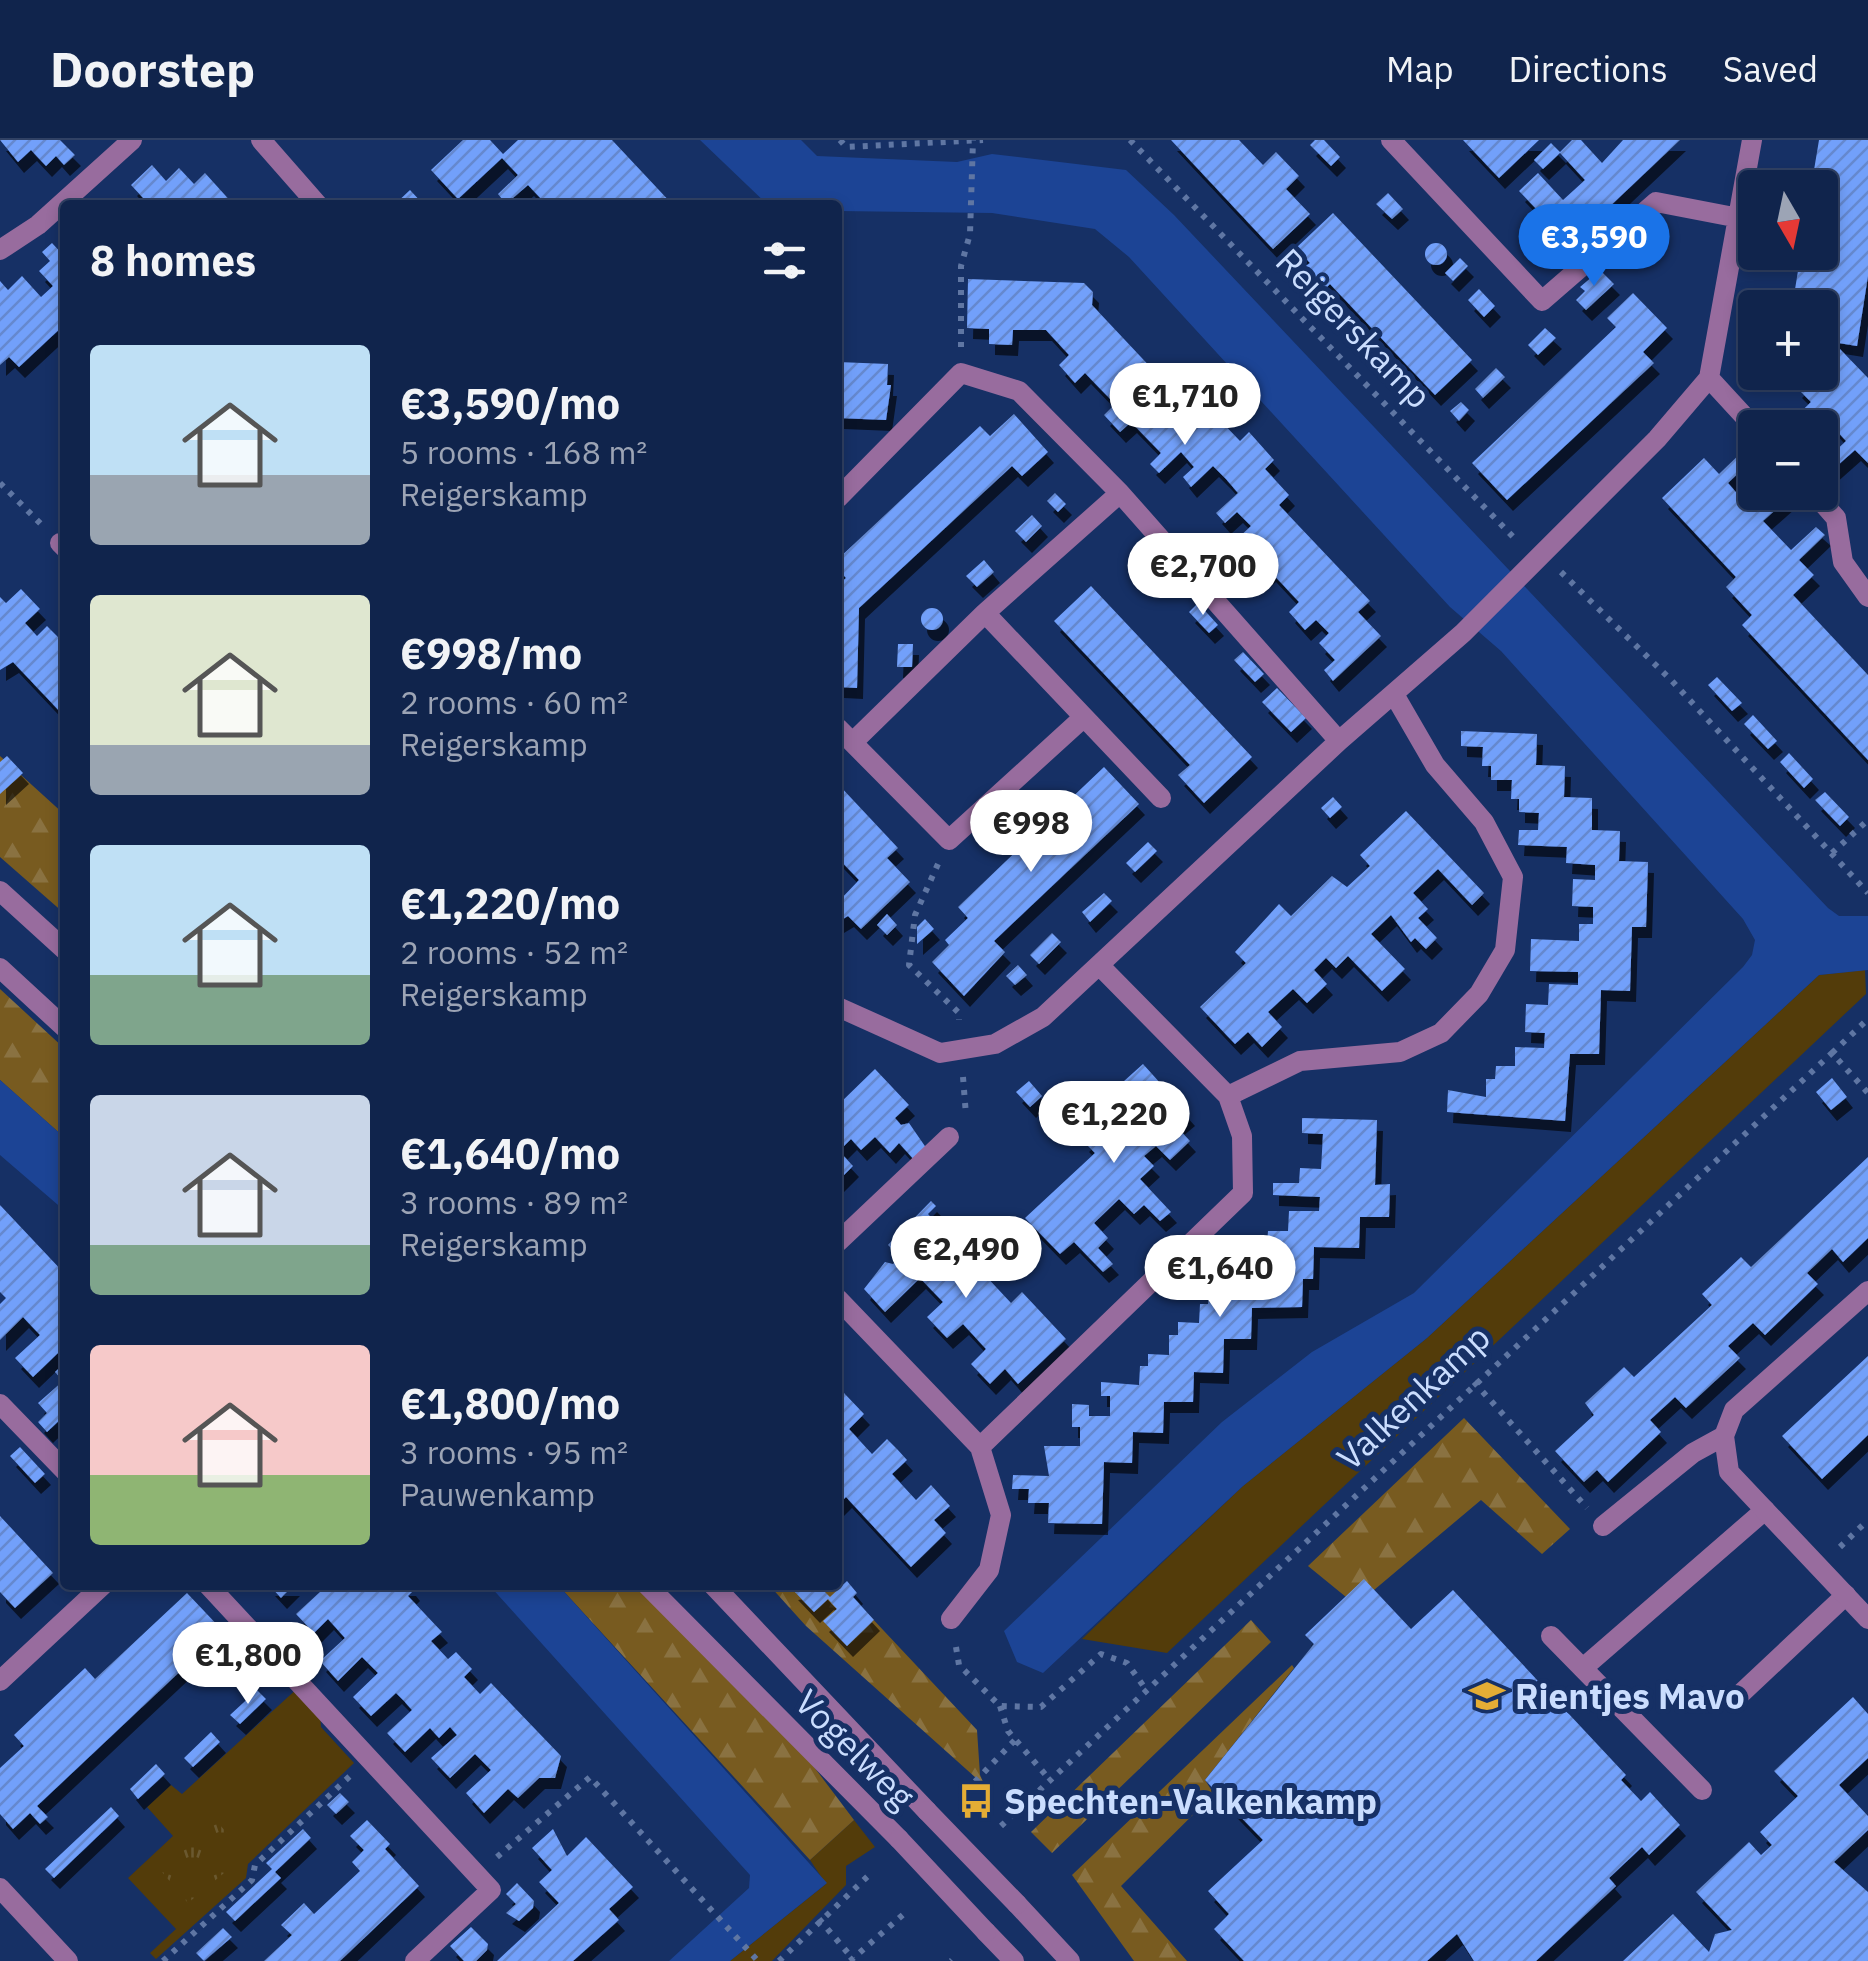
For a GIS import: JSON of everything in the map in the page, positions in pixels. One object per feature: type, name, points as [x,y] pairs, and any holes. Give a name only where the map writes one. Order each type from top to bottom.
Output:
[{"type":"street","points":[[66,200],[132,140]]},
{"type":"street","points":[[261,140],[314,200]]},
{"type":"street","points":[[1391,140],[1542,301],[1656,202],[1738,218]]},
{"type":"street","points":[[1747,170],[1752,140]]},
{"type":"street","points":[[0,250],[60,205]]},
{"type":"street","points":[[842,1009],[940,1053],[995,1044],[1043,1017],[1339,740],[1462,633],[1536,554],[1656,439],[1710,378],[1738,224]]},
{"type":"street","points":[[842,494],[961,373],[1018,391],[1120,493],[1339,740]]},
{"type":"street","points":[[1710,378],[1739,410]]},
{"type":"street","points":[[1084,717],[949,840],[845,735],[1120,493]]},
{"type":"street","points":[[1829,510],[1836,518],[1843,562],[1868,597]]},
{"type":"street","points":[[985,613],[1162,798]]},
{"type":"street","points":[[1228,1096],[1300,1062],[1400,1052],[1441,1033],[1479,994],[1505,950],[1513,877],[1484,822],[1435,765],[1394,696]]},
{"type":"street","points":[[0,891],[60,945]]},
{"type":"street","points":[[980,1446],[1243,1193],[1242,1136],[1228,1096],[1099,966]]},
{"type":"street","points":[[0,968],[60,1023]]},
{"type":"street","points":[[842,1238],[949,1137]]},
{"type":"street","points":[[1868,1291],[1734,1410],[1724,1436],[1729,1472],[1868,1618]]},
{"type":"street","points":[[842,1303],[980,1446],[1001,1516],[990,1570],[951,1619]]},
{"type":"street","points":[[0,1404],[60,1465]]},
{"type":"street","points":[[1603,1526],[1692,1453],[1724,1436]]},
{"type":"street","points":[[1583,1668],[1765,1510]]},
{"type":"street","points":[[0,1681],[98,1590]]},
{"type":"street","points":[[213,1590],[490,1890],[414,1961]]},
{"type":"street","name":"Vogelweg","points":[[652,1590],[1014,1961]]},
{"type":"street","name":"Vogelweg","points":[[718,1590],[1070,1961]]},
{"type":"street","points":[[1732,1700],[1846,1595]]},
{"type":"street","points":[[1551,1636],[1702,1790]]},
{"type":"street","points":[[0,1888],[68,1961]]},
{"type":"path","points":[[840,140],[846,146],[983,140]]},
{"type":"path","points":[[961,373],[960,266],[970,234],[973,140]]},
{"type":"path","name":"Reigerskamp","points":[[1130,140],[1506,533],[1596,604],[1868,893]]},
{"type":"path","points":[[0,483],[60,543]]},
{"type":"path","points":[[1832,853],[1868,820]]},
{"type":"path","points":[[949,840],[915,914],[909,965],[959,1013],[967,1118],[949,1137]]},
{"type":"path","points":[[1868,1018],[1832,1053],[1868,1093]]},
{"type":"path","name":"Valkenkamp","points":[[1001,1826],[1832,1053]]},
{"type":"path","points":[[1474,1382],[1603,1526]]},
{"type":"path","points":[[1818,1566],[1868,1520]]},
{"type":"path","points":[[951,1619],[960,1665],[1000,1706],[1015,1740],[1050,1780]]},
{"type":"path","points":[[1000,1706],[1041,1707],[1100,1654],[1126,1664],[1148,1691]]},
{"type":"path","points":[[966,1790],[1015,1740]]},
{"type":"path","points":[[163,1961],[252,1880],[254,1864],[369,1758]]},
{"type":"path","points":[[478,1874],[590,1777],[757,1960]]},
{"type":"path","points":[[779,1961],[868,1876]]},
{"type":"path","points":[[819,1920],[851,1960],[906,1912]]},
{"type":"green space","points":[[0,756],[60,810],[60,910],[0,857]]},
{"type":"green space","points":[[1865,970],[1866,994],[1167,1653],[1082,1639],[1243,1486],[1427,1338],[1819,975]]},
{"type":"green space","points":[[0,989],[60,1044],[60,1134],[0,1080]]},
{"type":"green space","points":[[1464,1418],[1570,1529],[1542,1554],[1481,1500],[1374,1590],[1346,1597],[1308,1566]]},
{"type":"green space","points":[[842,1586],[977,1730],[980,1775],[985,1786],[806,1626],[774,1590],[842,1590]]},
{"type":"green space","points":[[563,1590],[642,1590],[811,1763],[854,1820],[810,1860]]},
{"type":"green space","points":[[1251,1620],[1271,1642],[1052,1853],[1031,1832]]},
{"type":"green space","points":[[1292,1665],[1294,1668],[1205,1780],[1214,1794],[1121,1886],[1187,1961],[1134,1961],[1072,1875]]},
{"type":"green space","points":[[300,1686],[320,1712],[321,1727],[354,1763],[248,1864],[246,1878],[156,1959],[150,1953],[176,1929],[128,1878],[173,1836],[147,1807],[171,1785],[182,1794]]},
{"type":"green space","points":[[206,1809],[233,1840],[212,1858],[224,1873],[188,1903],[157,1866],[190,1838],[183,1829]]},
{"type":"green space","points":[[854,1820],[875,1847],[846,1866],[846,1885],[772,1961],[730,1961],[826,1884],[810,1860]]},
{"type":"water","points":[[700,140],[801,140],[817,156],[957,162],[992,154],[1126,170],[1174,215],[1828,908],[1839,916],[1868,916],[1868,970],[1819,975],[1427,1338],[1243,1486],[1043,1673],[1017,1662],[1004,1631],[1222,1422],[1312,1352],[1414,1293],[1743,967],[1752,955],[1755,940],[1743,919],[1501,651],[1450,607],[1129,257],[1095,229],[992,213],[842,211],[842,200],[763,200]]},
{"type":"water","points":[[0,1080],[60,1134],[60,1207],[0,1155]]},
{"type":"water","points":[[494,1590],[563,1590],[827,1883],[730,1961],[669,1961],[749,1888],[750,1875]]},
{"type":"building","points":[[0,140],[60,140],[75,155],[64,165],[56,156],[46,166],[31,150],[18,162]]},
{"type":"building","points":[[463,140],[490,140],[503,154],[518,140],[612,140],[668,200],[542,200],[528,185],[511,200],[503,200],[498,194],[518,175],[502,158],[458,199],[431,170]]},
{"type":"building","points":[[1171,140],[1239,140],[1263,165],[1276,152],[1299,176],[1286,189],[1310,214],[1273,249]]},
{"type":"building","points":[[1315,140],[1324,140],[1340,157],[1331,166],[1310,145]]},
{"type":"building","points":[[1463,140],[1539,140],[1499,178]]},
{"type":"building","points":[[1572,140],[1581,140],[1602,163],[1623,140],[1680,140],[1570,244],[1519,191],[1538,173],[1563,200],[1585,180],[1560,153],[1543,169],[1534,160],[1551,143],[1560,152]]},
{"type":"building","points":[[1819,140],[1868,140],[1868,276],[1857,346],[1838,343],[1838,290],[1795,290],[1798,270],[1838,270],[1838,170],[1814,170]]},
{"type":"building","points":[[152,165],[166,181],[179,168],[194,184],[205,173],[229,200],[145,200],[131,185]]},
{"type":"building","points":[[410,190],[419,200],[399,200]]},
{"type":"building","points":[[1388,193],[1403,209],[1392,219],[1376,204]]},
{"type":"building","points":[[1333,213],[1472,360],[1435,395],[1330,284],[1324,290],[1303,268],[1310,263],[1296,248]]},
{"type":"building","points":[[52,243],[60,252],[60,329],[19,367],[9,357],[0,365],[0,281],[8,290],[22,276],[41,297],[53,286],[39,271],[50,261],[42,252]]},
{"type":"building","points":[[1436,243],[1444,246],[1444,262],[1436,265],[1428,262],[1425,254],[1428,246]]},
{"type":"building","points":[[1460,258],[1468,266],[1453,281],[1445,273]]},
{"type":"building","points":[[1600,270],[1614,284],[1586,310],[1576,300],[1585,291],[1580,287]]},
{"type":"building","points":[[968,279],[1084,283],[1093,292],[1092,305],[1204,424],[1215,415],[1240,441],[1249,432],[1274,460],[1265,469],[1289,495],[1279,505],[1370,601],[1358,612],[1381,636],[1333,681],[1324,670],[1335,660],[1319,643],[1329,633],[1316,620],[1305,630],[1289,612],[1299,602],[1270,571],[1259,581],[1244,564],[1255,553],[1239,537],[1251,526],[1237,512],[1225,523],[1216,513],[1238,493],[1226,479],[1213,466],[1191,487],[1183,477],[1194,467],[1181,452],[1159,473],[1150,464],[1161,453],[1131,422],[1120,432],[1104,415],[1115,404],[1085,373],[1075,383],[1059,365],[1069,355],[1046,330],[1013,330],[1012,345],[989,344],[989,329],[967,328]]},
{"type":"building","points":[[1479,289],[1495,306],[1484,317],[1468,300]]},
{"type":"building","points":[[1633,293],[1667,328],[1643,352],[1654,363],[1507,500],[1472,463],[1616,327],[1607,318]]},
{"type":"building","points":[[1545,328],[1556,338],[1538,355],[1528,345]]},
{"type":"building","points":[[1838,347],[1868,378],[1868,463],[1855,450],[1838,465],[1838,448],[1846,441],[1838,432],[1838,410],[1803,410],[1811,402],[1799,390],[1838,390]]},
{"type":"building","points":[[842,362],[888,364],[887,385],[891,385],[886,420],[842,418]]},
{"type":"building","points":[[1496,368],[1505,377],[1483,398],[1475,389]]},
{"type":"building","points":[[1461,402],[1469,410],[1459,421],[1450,411]]},
{"type":"building","points":[[1014,414],[1048,452],[1022,476],[1012,466],[859,608],[857,688],[842,687],[842,582],[846,578],[842,574],[842,555],[980,426],[990,436]]},
{"type":"building","points":[[1738,456],[1738,473],[1728,483],[1738,495],[1738,510],[1775,510],[1763,521],[1791,550],[1816,527],[1825,535],[1799,560],[1814,575],[1793,595],[1868,675],[1868,760],[1742,625],[1752,615],[1726,587],[1736,577],[1662,498],[1704,458],[1719,474]]},
{"type":"building","points":[[1055,493],[1066,504],[1058,512],[1047,501]]},
{"type":"building","points":[[1032,515],[1042,526],[1026,542],[1015,531]]},
{"type":"building","points":[[1152,554],[1173,576],[1164,585],[1143,563]]},
{"type":"building","points":[[984,560],[994,572],[977,587],[966,576]]},
{"type":"building","points":[[1091,586],[1252,757],[1204,803],[1178,775],[1190,765],[1054,621]]},
{"type":"building","points":[[21,589],[40,609],[25,623],[37,636],[47,626],[60,639],[60,712],[13,662],[0,670],[0,597],[6,603]]},
{"type":"building","points":[[1198,603],[1218,625],[1209,633],[1189,612]]},
{"type":"building","points":[[932,608],[940,611],[940,627],[932,630],[924,627],[921,619],[924,611]]},
{"type":"building","points":[[898,644],[913,644],[912,667],[897,667]]},
{"type":"building","points":[[1243,652],[1264,674],[1255,682],[1234,660]]},
{"type":"building","points":[[1717,677],[1742,703],[1732,711],[1708,685]]},
{"type":"building","points":[[1277,688],[1306,718],[1291,732],[1262,702]]},
{"type":"building","points":[[1753,715],[1777,741],[1768,749],[1744,724]]},
{"type":"building","points":[[1461,731],[1537,734],[1536,765],[1565,766],[1564,797],[1592,798],[1592,830],[1620,831],[1619,861],[1648,862],[1646,927],[1632,927],[1630,991],[1601,990],[1599,1054],[1570,1054],[1565,1121],[1447,1112],[1448,1090],[1486,1097],[1486,1079],[1495,1079],[1496,1066],[1515,1066],[1515,1047],[1544,1048],[1545,1033],[1525,1032],[1526,1004],[1548,1005],[1549,984],[1578,985],[1578,972],[1530,971],[1531,939],[1579,941],[1579,924],[1593,924],[1593,907],[1572,906],[1573,879],[1595,880],[1595,865],[1566,863],[1567,847],[1518,845],[1519,830],[1538,830],[1539,813],[1519,812],[1519,799],[1511,799],[1512,780],[1491,780],[1491,766],[1482,766],[1483,747],[1461,746]]},
{"type":"building","points":[[1789,753],[1813,779],[1804,788],[1780,762]]},
{"type":"building","points":[[7,756],[23,773],[0,794],[0,762]]},
{"type":"building","points":[[1104,767],[1139,804],[994,941],[1005,952],[964,996],[932,962],[949,945],[945,940],[968,918],[958,907],[1032,836],[1015,819],[1026,807],[1043,825]]},
{"type":"building","points":[[842,788],[898,848],[887,858],[910,882],[861,929],[848,916],[842,920],[842,898],[859,880],[842,862]]},
{"type":"building","points":[[1825,792],[1849,817],[1840,826],[1815,800]]},
{"type":"building","points":[[1333,797],[1342,807],[1330,818],[1321,808]]},
{"type":"building","points":[[1406,811],[1484,893],[1472,905],[1438,869],[1413,893],[1428,909],[1418,918],[1437,938],[1426,949],[1415,938],[1411,942],[1391,915],[1371,934],[1405,969],[1382,991],[1348,956],[1336,968],[1326,958],[1314,970],[1327,984],[1307,1003],[1293,989],[1268,1012],[1282,1027],[1262,1047],[1248,1032],[1235,1044],[1200,1007],[1246,963],[1235,952],[1279,904],[1291,916],[1332,876],[1347,887],[1370,866],[1360,855]]},
{"type":"building","points":[[1148,842],[1157,851],[1135,872],[1126,863]]},
{"type":"building","points":[[1104,893],[1112,901],[1090,922],[1082,912]]},
{"type":"building","points":[[887,914],[897,925],[887,935],[877,925]]},
{"type":"building","points":[[925,919],[934,929],[917,944],[917,927]]},
{"type":"building","points":[[1052,933],[1061,942],[1039,964],[1030,955]]},
{"type":"building","points":[[1018,965],[1027,975],[1015,985],[1006,976]]},
{"type":"building","points":[[1143,1064],[1189,1115],[1176,1126],[1190,1141],[1170,1160],[1156,1146],[1144,1156],[1154,1166],[1140,1179],[1171,1212],[1160,1221],[1144,1205],[1134,1214],[1119,1199],[1094,1223],[1108,1238],[1098,1248],[1113,1264],[1103,1272],[1074,1242],[1060,1254],[1025,1218],[1095,1153],[1083,1141],[1106,1119],[1095,1107]]},
{"type":"building","points":[[875,1069],[909,1105],[895,1118],[901,1125],[909,1123],[929,1152],[917,1163],[899,1143],[890,1153],[875,1137],[861,1150],[851,1139],[842,1148],[842,1101]]},
{"type":"building","points":[[1832,1078],[1847,1097],[1831,1110],[1816,1092]]},
{"type":"building","points":[[1029,1081],[1042,1096],[1030,1107],[1016,1092]]},
{"type":"building","points":[[1302,1118],[1377,1120],[1375,1185],[1390,1184],[1389,1217],[1360,1217],[1359,1248],[1314,1247],[1313,1279],[1303,1279],[1302,1307],[1252,1308],[1251,1339],[1224,1339],[1223,1373],[1194,1372],[1193,1402],[1164,1402],[1163,1433],[1133,1432],[1132,1463],[1104,1462],[1102,1524],[1048,1523],[1049,1503],[1028,1503],[1029,1489],[1012,1489],[1013,1475],[1049,1476],[1044,1446],[1080,1446],[1080,1427],[1072,1427],[1072,1404],[1089,1405],[1089,1416],[1110,1416],[1110,1396],[1101,1396],[1101,1382],[1139,1385],[1140,1366],[1148,1366],[1148,1354],[1169,1355],[1169,1335],[1178,1335],[1178,1322],[1199,1323],[1200,1304],[1208,1304],[1208,1292],[1228,1293],[1229,1274],[1238,1274],[1238,1261],[1258,1262],[1259,1243],[1267,1243],[1268,1231],[1288,1231],[1289,1211],[1319,1211],[1320,1197],[1273,1195],[1273,1183],[1299,1183],[1300,1168],[1321,1169],[1323,1134],[1302,1133]]},
{"type":"building","points":[[842,1154],[853,1166],[842,1177]]},
{"type":"building","points":[[1868,1157],[1868,1238],[1843,1262],[1832,1249],[1807,1273],[1818,1284],[1765,1335],[1753,1323],[1728,1346],[1740,1358],[1686,1408],[1675,1397],[1650,1420],[1661,1432],[1608,1482],[1597,1470],[1584,1482],[1555,1451],[1594,1415],[1585,1403],[1624,1367],[1634,1377],[1712,1305],[1702,1294],[1741,1257],[1751,1267]]},
{"type":"building","points":[[931,1201],[936,1206],[928,1214],[1011,1303],[1022,1292],[1066,1339],[1018,1384],[1005,1369],[990,1384],[971,1364],[986,1349],[963,1324],[947,1338],[927,1317],[943,1302],[920,1278],[885,1312],[864,1289],[885,1262],[893,1264],[900,1257],[888,1245]]},
{"type":"building","points":[[0,1205],[60,1269],[60,1355],[58,1353],[33,1377],[15,1358],[40,1335],[23,1317],[0,1340],[0,1304],[6,1298],[0,1292]]},
{"type":"building","points":[[1868,1356],[1868,1435],[1822,1479],[1782,1436]]},
{"type":"building","points":[[60,1384],[60,1420],[47,1432],[38,1422],[47,1413],[38,1403]]},
{"type":"building","points":[[842,1395],[864,1414],[849,1429],[872,1454],[887,1439],[907,1460],[892,1474],[916,1500],[931,1485],[950,1506],[934,1520],[946,1533],[911,1567],[846,1497],[842,1501]]},
{"type":"building","points":[[20,1447],[45,1474],[35,1483],[10,1456]]},
{"type":"building","points":[[0,1516],[53,1573],[15,1608],[0,1592]]},
{"type":"building","name":"Rientjes Mavo","points":[[1364,1579],[1411,1629],[1453,1590],[1626,1775],[1621,1780],[1641,1801],[1650,1792],[1680,1825],[1649,1855],[1642,1847],[1609,1878],[1616,1886],[1536,1961],[1474,1961],[1457,1934],[1427,1961],[1244,1961],[1214,1929],[1229,1914],[1208,1891],[1263,1840],[1205,1780],[1314,1644],[1305,1635]]},
{"type":"building","points":[[847,1581],[857,1593],[853,1597],[874,1620],[847,1646],[823,1621],[837,1609],[828,1599],[814,1612],[793,1590],[823,1590],[830,1597],[842,1590]]},
{"type":"building","points":[[414,1590],[408,1596],[442,1632],[431,1641],[448,1659],[456,1652],[472,1669],[464,1677],[480,1694],[491,1683],[561,1756],[555,1778],[539,1778],[518,1798],[508,1789],[484,1813],[466,1793],[491,1770],[475,1754],[450,1778],[431,1758],[457,1735],[450,1727],[439,1738],[430,1728],[405,1752],[387,1733],[412,1710],[404,1701],[396,1693],[371,1716],[353,1697],[378,1673],[362,1657],[338,1681],[320,1661],[345,1638],[328,1619],[314,1633],[296,1614],[321,1591]]},
{"type":"building","points":[[187,1593],[223,1631],[37,1806],[48,1817],[40,1824],[30,1813],[13,1829],[0,1814],[0,1768],[24,1746],[14,1735],[85,1668],[95,1679]]},
{"type":"building","points":[[257,1690],[266,1699],[240,1724],[230,1715]]},
{"type":"building","points":[[1853,1697],[1868,1714],[1868,1758],[1839,1785],[1868,1816],[1868,1830],[1834,1862],[1868,1892],[1868,1961],[1623,1961],[1673,1914],[1709,1952],[1715,1934],[1732,1930],[1696,1892],[1749,1842],[1761,1855],[1772,1845],[1760,1832],[1798,1796],[1774,1771]]},
{"type":"building","points":[[211,1732],[220,1742],[193,1767],[184,1758]]},
{"type":"building","points":[[156,1764],[165,1774],[138,1799],[130,1789]]},
{"type":"building","points":[[340,1793],[349,1802],[336,1814],[327,1805]]},
{"type":"building","points":[[111,1807],[119,1816],[54,1878],[45,1869]]},
{"type":"building","points":[[367,1820],[390,1844],[385,1849],[419,1886],[340,1961],[264,1961],[292,1935],[281,1925],[304,1903],[314,1914],[360,1871],[352,1862],[364,1850],[350,1836]]},
{"type":"building","points":[[303,1829],[311,1838],[275,1872],[281,1878],[235,1921],[226,1912],[272,1869],[266,1863]]},
{"type":"building","points":[[553,1829],[567,1856],[586,1837],[633,1887],[609,1909],[619,1920],[573,1961],[497,1961],[559,1903],[539,1882],[552,1870],[532,1848]]},
{"type":"building","points":[[517,1883],[534,1901],[533,1908],[519,1921],[506,1913],[516,1904],[506,1894]]},
{"type":"building","points":[[471,1927],[488,1944],[487,1950],[476,1961],[464,1961],[450,1946]]},
{"type":"building","points":[[223,1928],[232,1937],[204,1961],[196,1953]]},
{"type":"place","name":"Rientjes Mavo","points":[[1487,1696]]},
{"type":"place","name":"Spechten-Valkenkamp","points":[[976,1801]]}]
